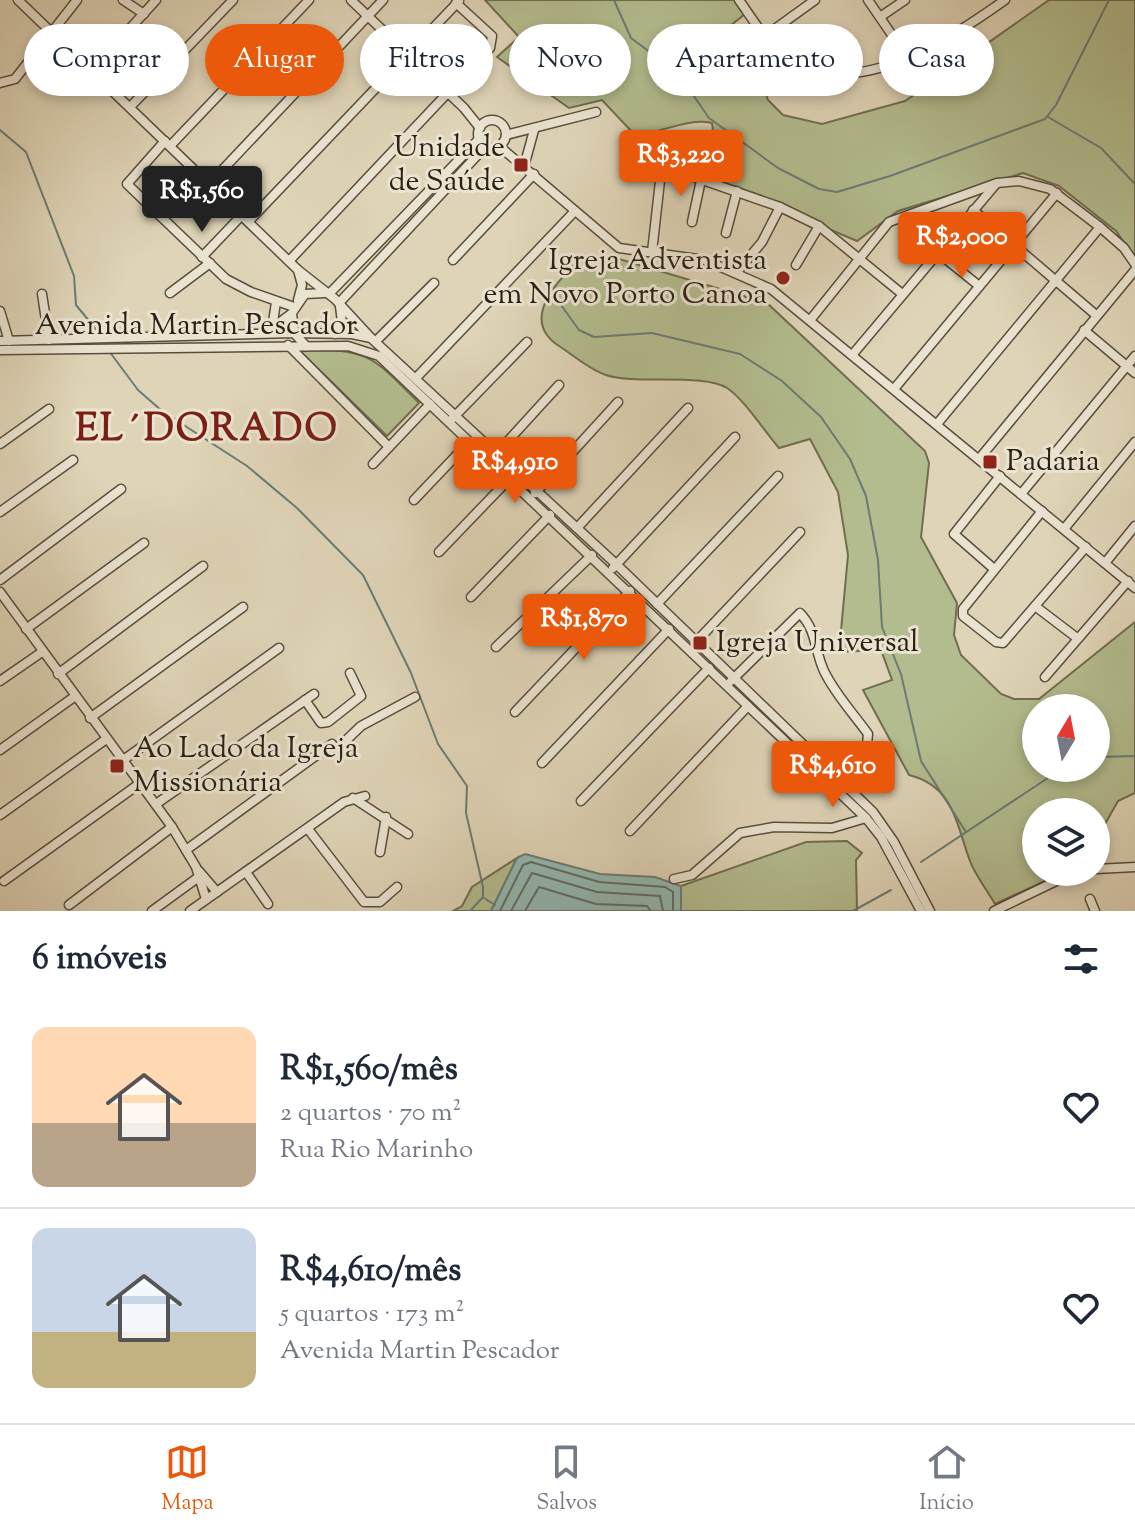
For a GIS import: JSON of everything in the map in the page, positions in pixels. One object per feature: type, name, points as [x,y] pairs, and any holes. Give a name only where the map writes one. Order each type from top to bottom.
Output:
[{"type":"street","points":[[18,0],[43,24]]},
{"type":"street","points":[[60,24],[77,0]]},
{"type":"street","points":[[123,0],[144,14]]},
{"type":"street","points":[[135,24],[156,0]]},
{"type":"street","points":[[131,106],[233,0]]},
{"type":"street","points":[[295,307],[239,287],[206,260],[127,184],[309,0]]},
{"type":"street","points":[[351,0],[376,24]]},
{"type":"street","points":[[210,183],[383,0]]},
{"type":"street","points":[[739,0],[756,24]]},
{"type":"street","points":[[868,0],[885,24]]},
{"type":"street","points":[[880,17],[905,0]]},
{"type":"street","points":[[970,24],[1004,0]]},
{"type":"street","points":[[437,24],[458,2],[480,24]]},
{"type":"street","points":[[781,24],[809,2]]},
{"type":"street","points":[[0,83],[13,81],[24,68]]},
{"type":"street","points":[[121,96],[374,340],[434,283]]},
{"type":"street","points":[[170,293],[367,96]]},
{"type":"street","points":[[290,260],[444,96]]},
{"type":"street","points":[[450,96],[483,125],[502,124],[503,140],[529,168],[574,212],[619,248],[705,260],[771,289],[1131,584],[1077,638],[1045,677]]},
{"type":"street","points":[[267,332],[311,293],[327,294],[483,142],[503,140],[596,112]]},
{"type":"street","points":[[339,304],[483,142],[483,125]]},
{"type":"street","points":[[453,260],[529,168],[534,130]]},
{"type":"street","points":[[652,252],[661,172],[677,171],[780,207],[819,226],[901,293]]},
{"type":"street","points":[[692,222],[701,180]]},
{"type":"street","points":[[811,319],[883,227],[902,215],[997,183],[1030,182],[1057,193],[1124,248],[1135,264]]},
{"type":"street","points":[[853,354],[901,293],[997,183]]},
{"type":"street","points":[[726,233],[737,191]]},
{"type":"street","points":[[894,389],[1057,193]]},
{"type":"street","points":[[737,272],[762,242],[780,207]]},
{"type":"street","points":[[973,210],[1096,315]]},
{"type":"street","points":[[416,378],[574,212]]},
{"type":"street","points":[[796,265],[819,226]]},
{"type":"street","points":[[937,424],[1100,227]]},
{"type":"street","points":[[937,252],[978,285]]},
{"type":"street","points":[[298,270],[302,285],[295,307],[294,333],[306,346]]},
{"type":"street","points":[[979,459],[1135,270]]},
{"type":"street","points":[[42,294],[49,340]]},
{"type":"street","points":[[267,332],[276,302]]},
{"type":"street","points":[[325,345],[337,333],[342,322],[339,304]]},
{"type":"street","points":[[0,311],[4,341]]},
{"type":"street","points":[[1084,330],[1135,373]]},
{"type":"street","name":"Avenida Martin Pescador","points":[[4,341],[267,332],[337,333],[374,340],[416,378],[470,441],[510,478],[577,528],[614,570],[657,604],[696,642],[748,706],[866,818],[881,837],[921,911]]},
{"type":"street","points":[[452,418],[527,342]]},
{"type":"street","points":[[288,345],[389,447]]},
{"type":"street","name":"Avenida Martin Pescador","points":[[0,350],[355,346],[379,356],[430,404],[496,454],[550,515],[594,557]]},
{"type":"street","points":[[1021,494],[1135,356]]},
{"type":"street","points":[[496,454],[559,385]]},
{"type":"street","points":[[534,494],[618,402]]},
{"type":"street","points":[[373,464],[430,404]]},
{"type":"street","points":[[577,528],[688,408]]},
{"type":"street","points":[[0,444],[49,409]]},
{"type":"street","points":[[496,647],[594,557],[614,570],[735,437]]},
{"type":"street","points":[[414,500],[470,441]]},
{"type":"street","points":[[1064,529],[1135,442]]},
{"type":"street","points":[[0,512],[73,460]]},
{"type":"street","points":[[657,604],[778,476]]},
{"type":"street","points":[[994,569],[956,539],[957,527],[1000,476]]},
{"type":"street","points":[[439,552],[510,478]]},
{"type":"street","points":[[0,580],[121,489]]},
{"type":"street","points":[[1042,511],[962,614],[996,642],[1005,642],[1086,547]]},
{"type":"street","points":[[471,597],[550,515]]},
{"type":"street","points":[[1105,563],[1135,526]]},
{"type":"street","points":[[696,642],[800,532]]},
{"type":"street","points":[[26,629],[144,543]]},
{"type":"street","points":[[58,674],[203,566]]},
{"type":"street","points":[[515,712],[632,586]]},
{"type":"street","name":"Avenida Martin Pescador","points":[[632,586],[669,629],[709,668],[731,682],[838,776],[888,831],[930,911]]},
{"type":"street","points":[[0,592],[105,740],[156,804],[199,873],[217,892]]},
{"type":"street","points":[[0,613],[10,606]]},
{"type":"street","points":[[1035,606],[1077,638]]},
{"type":"street","points":[[90,718],[243,607]]},
{"type":"street","points":[[731,682],[800,613],[815,633],[827,677],[869,738],[838,776]]},
{"type":"street","points":[[542,763],[669,629]]},
{"type":"street","points":[[122,761],[279,648]]},
{"type":"street","points":[[0,681],[42,652]]},
{"type":"street","points":[[581,801],[709,668]]},
{"type":"street","points":[[305,700],[321,723],[328,722],[361,696],[350,673]]},
{"type":"street","points":[[156,804],[314,694]]},
{"type":"street","points":[[0,750],[74,697]]},
{"type":"street","points":[[186,850],[330,746],[336,750],[361,726],[415,697]]},
{"type":"street","points":[[630,831],[748,706]]},
{"type":"street","points":[[0,815],[105,740]]},
{"type":"street","points":[[4,881],[139,784]]},
{"type":"street","points":[[190,911],[353,798],[365,796]]},
{"type":"street","points":[[353,798],[408,834]]},
{"type":"street","points":[[380,852],[386,817]]},
{"type":"street","points":[[674,879],[692,875],[740,833],[774,827],[832,828],[866,818]]},
{"type":"street","points":[[69,905],[172,827]]},
{"type":"street","points":[[308,829],[364,902],[375,904],[397,887]]},
{"type":"street","points":[[1110,868],[1135,867]]},
{"type":"street","points":[[246,872],[268,904]]},
{"type":"street","points":[[199,873],[206,899]]},
{"type":"street","points":[[152,911],[199,873]]},
{"type":"street","points":[[994,911],[1046,886]]},
{"type":"street","points":[[1090,899],[1095,911]]},
{"type":"green space","points":[[485,0],[735,0],[745,14],[732,24],[647,24],[647,96],[767,96],[783,115],[822,124],[905,101],[912,96],[994,96],[994,39],[1049,0],[1135,0],[1135,258],[1116,231],[1059,186],[1023,173],[898,211],[857,241],[709,178],[712,123],[692,122],[634,134],[602,100],[569,108],[552,96],[631,96],[631,24],[509,26]]},
{"type":"green space","points":[[509,46],[509,66],[497,57]]},
{"type":"green space","points":[[581,258],[616,258],[767,303],[925,451],[929,463],[921,537],[957,603],[954,635],[961,655],[1001,694],[1022,699],[1022,782],[1110,782],[1110,694],[1045,694],[1135,622],[1135,793],[1118,801],[1110,815],[1110,798],[1022,798],[1022,886],[1034,886],[995,904],[972,866],[951,808],[936,788],[909,775],[863,690],[892,680],[881,650],[839,652],[848,555],[838,492],[810,439],[779,448],[740,399],[727,388],[716,384],[619,378],[588,366],[547,336],[542,325],[542,313],[553,289]]},
{"type":"green space","points":[[298,349],[340,351],[367,358],[378,364],[419,403],[387,436]]},
{"type":"green space","points":[[847,841],[862,853],[856,860],[857,911],[681,911],[681,886],[806,842]]},
{"type":"green space","points":[[517,858],[491,911],[453,911],[462,906],[472,887]]},
{"type":"water","points":[[525,854],[600,874],[655,877],[681,886],[681,911],[491,911],[517,858]]},
{"type":"waterway","points":[[614,0],[631,38],[678,73],[709,118],[778,168],[819,189],[837,192],[890,176],[1045,119],[1056,105],[1109,0]]},
{"type":"waterway","points":[[1048,117],[1101,148],[1135,184]]},
{"type":"waterway","points":[[0,130],[26,152],[74,276],[76,305],[99,333]]},
{"type":"waterway","points":[[551,291],[579,330],[594,337],[652,333],[740,354],[782,381],[821,417],[850,459],[866,496],[878,560],[882,627],[901,674],[921,761],[966,832]]},
{"type":"waterway","points":[[109,351],[138,390],[162,411],[247,466],[297,508],[363,575],[411,673],[438,744],[467,786],[466,813],[483,887],[483,897],[470,911]]},
{"type":"waterway","points":[[1110,757],[1135,756]]},
{"type":"waterway","points":[[921,862],[1042,782]]},
{"type":"waterway","points":[[853,911],[891,890]]},
{"type":"waterway","points":[[484,898],[495,905]]},
{"type":"place","name":"Unidade de Saúde","points":[[521,165]]},
{"type":"place","name":"Igreja Adventista em Novo Porto Canoa","points":[[783,278]]},
{"type":"place","name":"Padaria","points":[[990,462]]},
{"type":"place","name":"Igreja Universal","points":[[700,643]]},
{"type":"place","name":"Ao Lado da Igreja Missionária","points":[[117,766]]},
{"type":"district","name":"EL´DORADO","points":[[207,431]]}]
